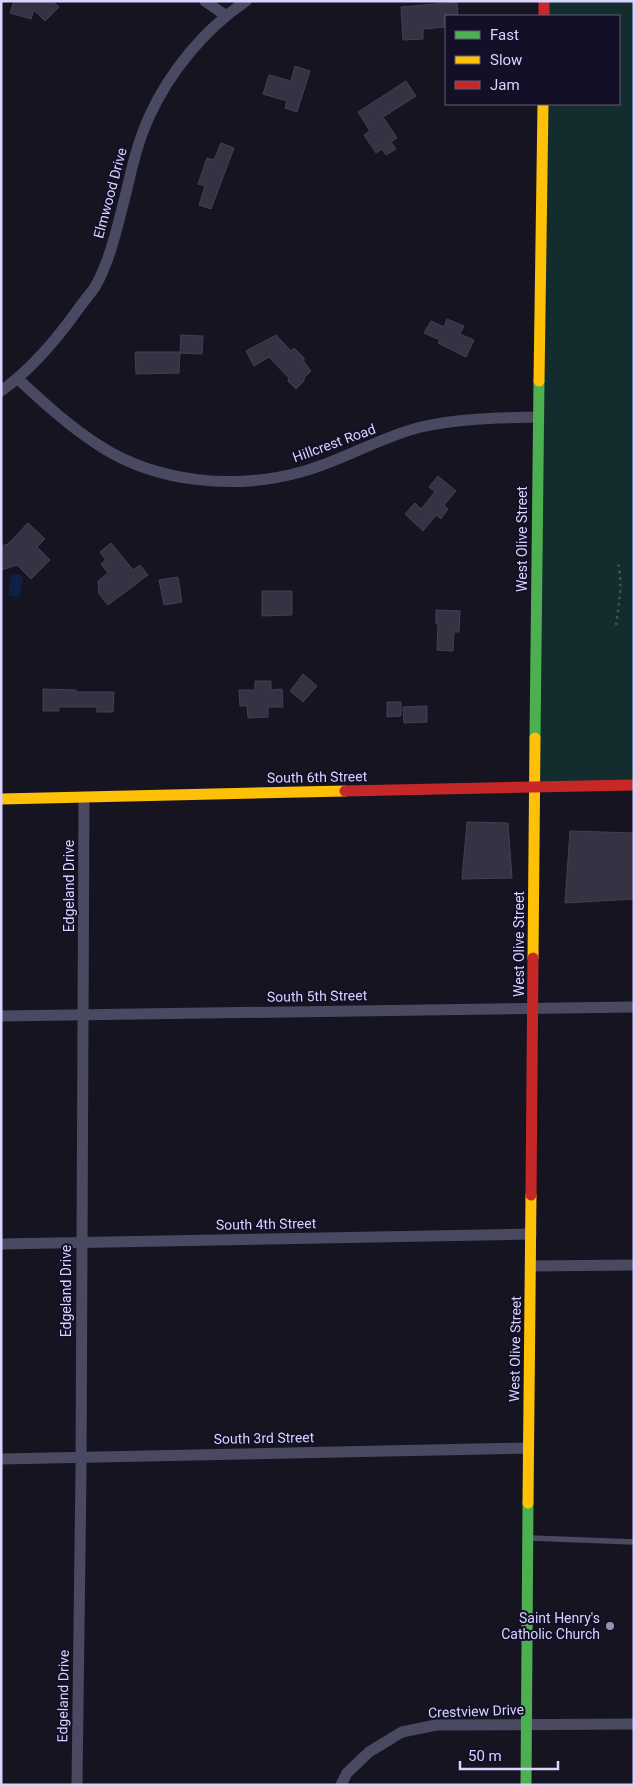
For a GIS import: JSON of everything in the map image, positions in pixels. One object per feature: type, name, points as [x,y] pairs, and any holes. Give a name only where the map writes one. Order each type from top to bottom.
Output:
[{"type":"main road","points":[[544,1],[544,15]]},
{"type":"main road","name":"West Olive Street","points":[[526,1785],[538,417],[543,105]]},
{"type":"main road","name":"South 6th Street","points":[[1,798],[634,785]]},
{"type":"street","points":[[205,1],[225,16]]},
{"type":"street","name":"Elmwood Drive","points":[[1,391],[18,379],[66,326],[95,286],[112,244],[138,145],[149,116],[190,51],[225,16],[246,1]]},
{"type":"street","name":"Hillcrest Road","points":[[18,379],[67,423],[101,447],[122,458],[158,471],[187,478],[217,481],[246,481],[302,472],[418,428],[446,422],[538,417]]},
{"type":"street","name":"Edgeland Drive","points":[[77,1785],[81,1457],[84,797]]},
{"type":"street","name":"South 5th Street","points":[[1,1016],[634,1007]]},
{"type":"street","name":"South 4th Street","points":[[1,1244],[531,1234]]},
{"type":"street","points":[[531,1266],[634,1265]]},
{"type":"street","name":"South 3rd Street","points":[[1,1459],[528,1448]]},
{"type":"street","name":"Crestview Drive","points":[[341,1785],[347,1773],[369,1752],[402,1732],[436,1725],[634,1724]]},
{"type":"lane","points":[[528,1538],[633,1543]]},
{"type":"path","points":[[616,625],[620,589],[618,563]]},
{"type":"green space","points":[[544,1],[634,1],[634,783],[535,787],[543,105],[620,105],[620,15],[544,15]]},
{"type":"water","points":[[15,574],[21,575],[23,578],[19,598],[8,595],[11,576]]},
{"type":"building","points":[[14,1],[53,1],[59,7],[45,21],[34,10],[31,19],[10,13]]},
{"type":"building","points":[[457,2],[458,15],[445,15],[445,27],[423,29],[423,39],[403,40],[401,7]]},
{"type":"building","points":[[295,66],[310,71],[297,112],[285,108],[287,101],[263,94],[269,75],[291,81]]},
{"type":"building","points":[[406,81],[416,96],[383,117],[397,138],[391,142],[396,149],[386,155],[382,149],[376,153],[364,135],[370,131],[358,112]]},
{"type":"building","points":[[221,143],[234,148],[211,209],[199,205],[205,186],[198,184],[207,158],[214,160]]},
{"type":"building","points":[[447,319],[464,326],[460,334],[474,340],[466,357],[438,343],[440,340],[424,333],[431,321],[444,327]]},
{"type":"building","points":[[181,335],[203,336],[202,354],[180,353]]},
{"type":"building","points":[[276,335],[291,351],[294,348],[304,358],[304,362],[311,371],[296,389],[288,381],[289,378],[269,357],[254,366],[246,351]]},
{"type":"building","points":[[135,352],[180,352],[179,373],[136,374]]},
{"type":"building","points":[[438,476],[456,491],[444,505],[448,509],[441,519],[436,515],[423,531],[405,514],[415,503],[421,509],[435,492],[429,487]]},
{"type":"building","points":[[28,523],[45,539],[37,547],[50,560],[31,579],[17,565],[1,570],[1,546],[8,544]]},
{"type":"building","points":[[111,543],[133,570],[140,565],[148,575],[108,605],[99,594],[98,581],[108,573],[101,564],[106,560],[100,552]]},
{"type":"building","points":[[178,577],[182,602],[164,605],[159,580]]},
{"type":"building","points":[[262,591],[292,591],[292,615],[262,616]]},
{"type":"building","points":[[436,610],[460,611],[459,632],[454,632],[453,651],[437,650],[438,624],[436,624]]},
{"type":"building","points":[[303,674],[317,686],[303,702],[290,691]]},
{"type":"building","points":[[255,681],[271,681],[271,690],[282,689],[283,707],[268,707],[268,717],[248,718],[247,706],[240,706],[239,690],[255,690]]},
{"type":"building","points":[[43,689],[76,690],[76,692],[114,692],[113,712],[97,712],[97,707],[59,707],[59,711],[43,711]]},
{"type":"building","points":[[387,702],[401,702],[401,716],[387,717]]},
{"type":"building","points":[[427,706],[427,722],[404,723],[403,707]]},
{"type":"building","points":[[467,822],[508,823],[512,878],[462,879]]},
{"type":"building","points":[[570,831],[634,833],[634,899],[565,903]]},
{"type":"traffic: fast","points":[[535,738],[539,381]]},
{"type":"traffic: fast","points":[[526,1785],[528,1503]]},
{"type":"traffic: slow","points":[[539,381],[543,105]]},
{"type":"traffic: slow","points":[[533,958],[535,738]]},
{"type":"traffic: slow","points":[[1,799],[345,791]]},
{"type":"traffic: slow","points":[[528,1503],[531,1195]]},
{"type":"traffic: jam","points":[[544,1],[544,15]]},
{"type":"traffic: jam","points":[[345,791],[634,785]]},
{"type":"traffic: jam","points":[[531,1195],[533,958]]},
{"type":"place","name":"Saint Henry's Catholic Church","points":[[610,1626]]}]
